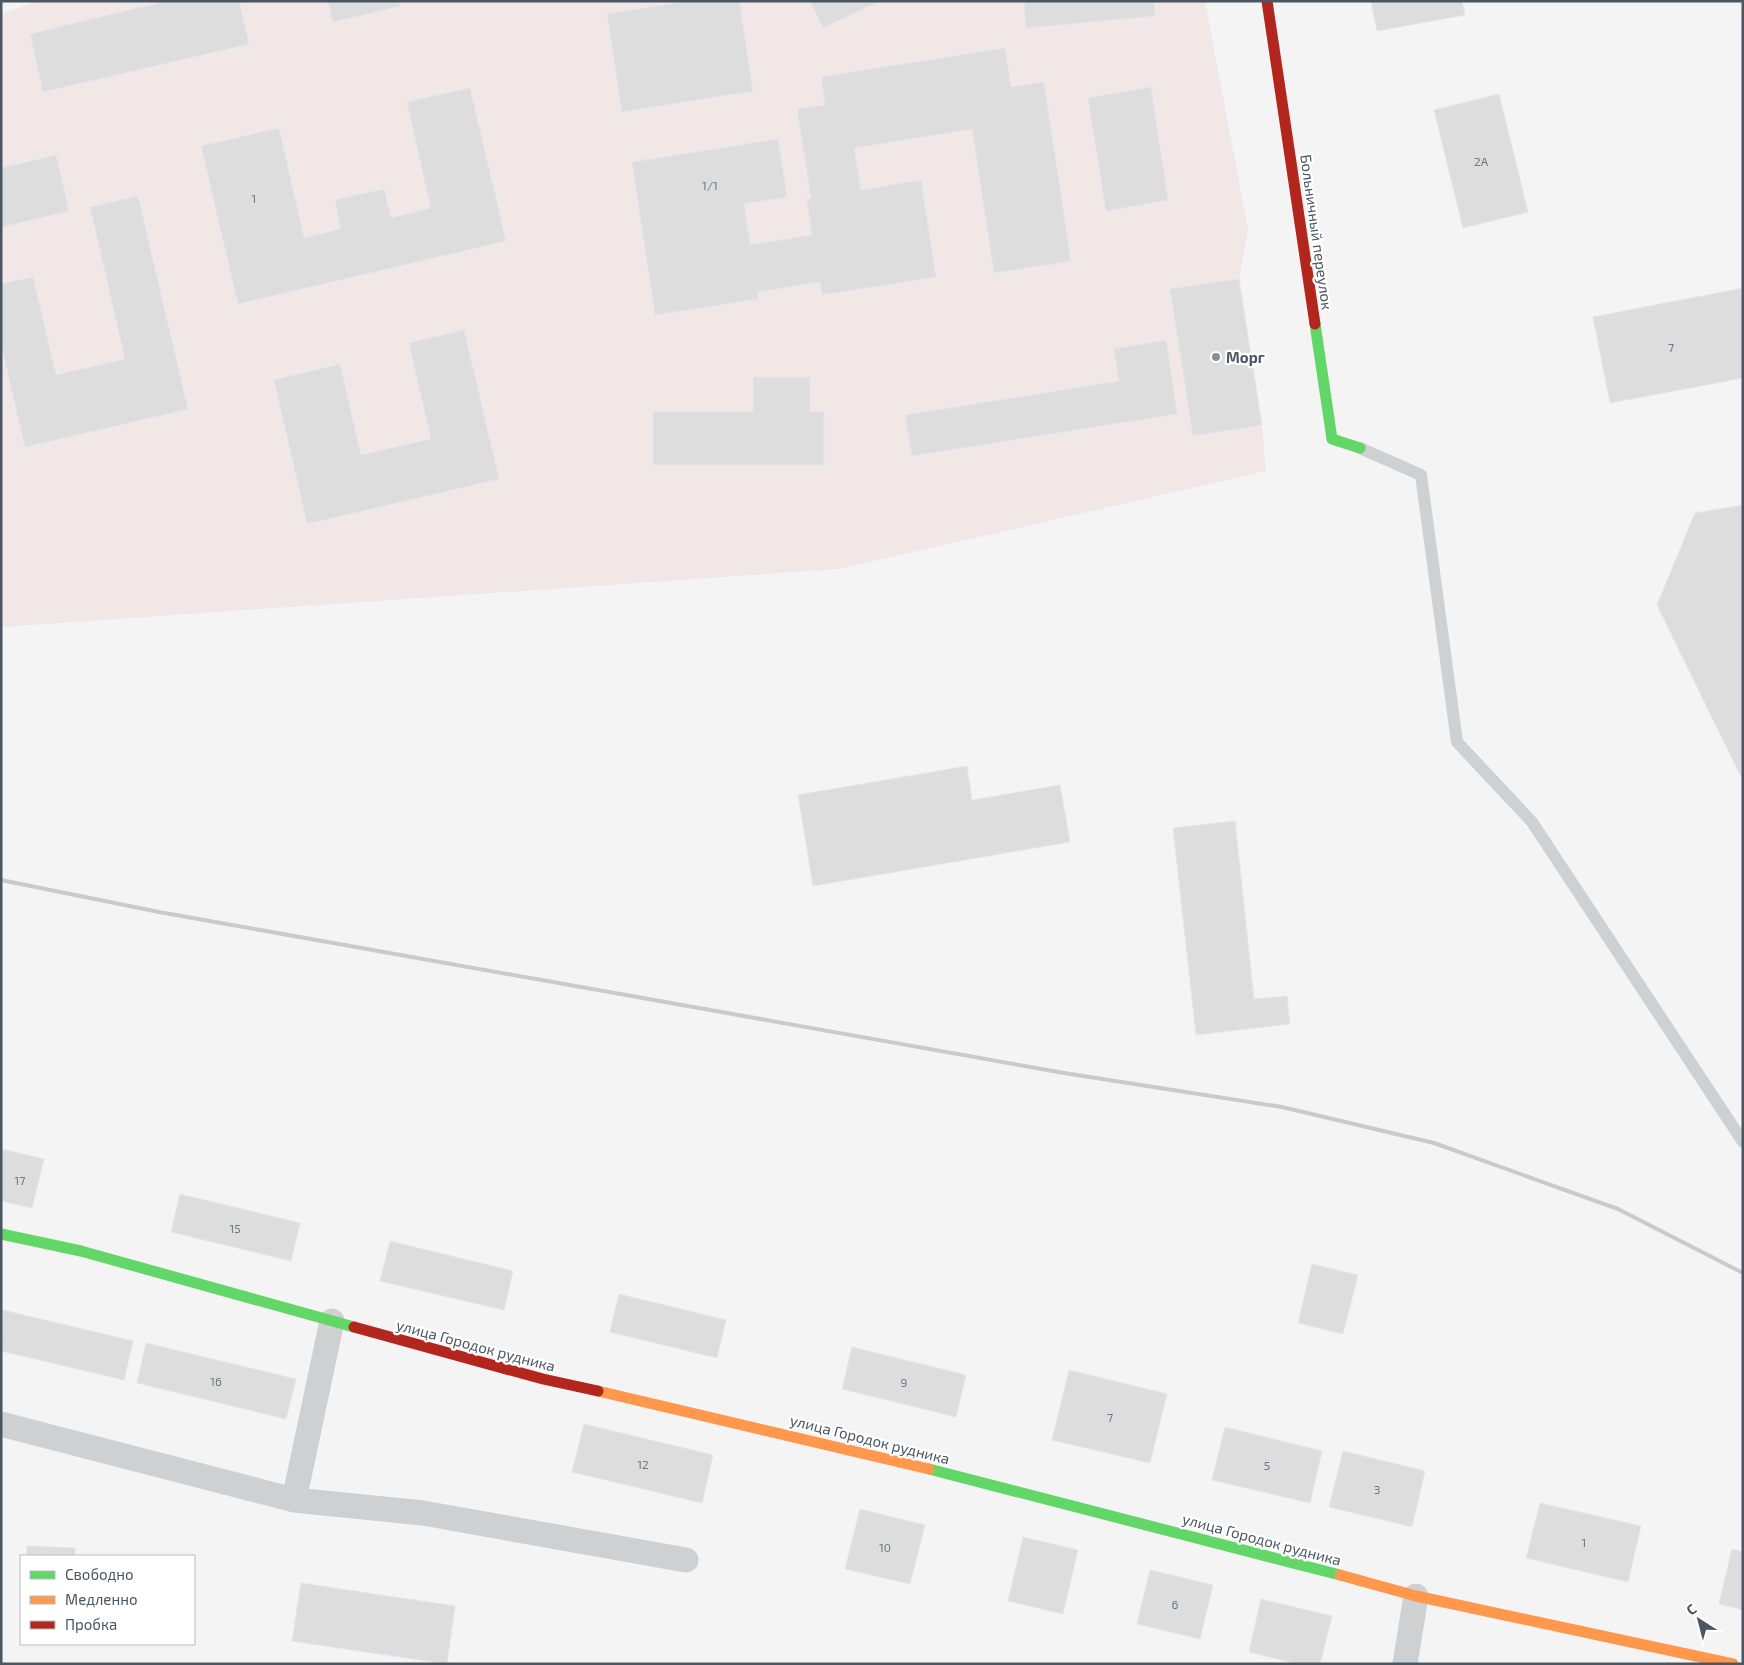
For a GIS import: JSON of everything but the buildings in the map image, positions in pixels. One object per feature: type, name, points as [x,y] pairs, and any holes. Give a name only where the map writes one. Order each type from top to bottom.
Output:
[{"type":"street","name":"Больничный переулок","points":[[1267,1],[1332,439],[1360,448]]},
{"type":"street","name":"улица Городок рудника","points":[[1,1234],[81,1251],[543,1379],[739,1423],[977,1480],[1231,1545],[1416,1596],[1733,1664]]},
{"type":"street","points":[[294,1500],[332,1321]]},
{"type":"street","points":[[1,1424],[294,1500],[423,1514],[686,1560]]},
{"type":"street","points":[[1405,1664],[1416,1596]]},
{"type":"lane","points":[[1360,448],[1421,475],[1457,742],[1532,822],[1743,1142]]},
{"type":"shaded area","points":[[39,1],[1205,1],[1248,229],[1239,279],[1262,425],[1266,471],[839,569],[1,627],[1,14]]},
{"type":"railway","points":[[1,880],[159,912],[1064,1073],[1282,1107],[1434,1143],[1618,1209],[1743,1273]]},
{"type":"traffic: fast","points":[[1315,324],[1332,439],[1360,448]]},
{"type":"traffic: fast","points":[[1,1234],[81,1251],[354,1327]]},
{"type":"traffic: fast","points":[[929,1469],[1340,1575]]},
{"type":"traffic: slow","points":[[598,1391],[929,1469]]},
{"type":"traffic: slow","points":[[1340,1575],[1416,1596],[1733,1664]]},
{"type":"traffic: jam","points":[[1267,1],[1315,324]]},
{"type":"traffic: jam","points":[[354,1327],[543,1379],[598,1391]]},
{"type":"place","name":"Морг","points":[[1216,357]]}]
